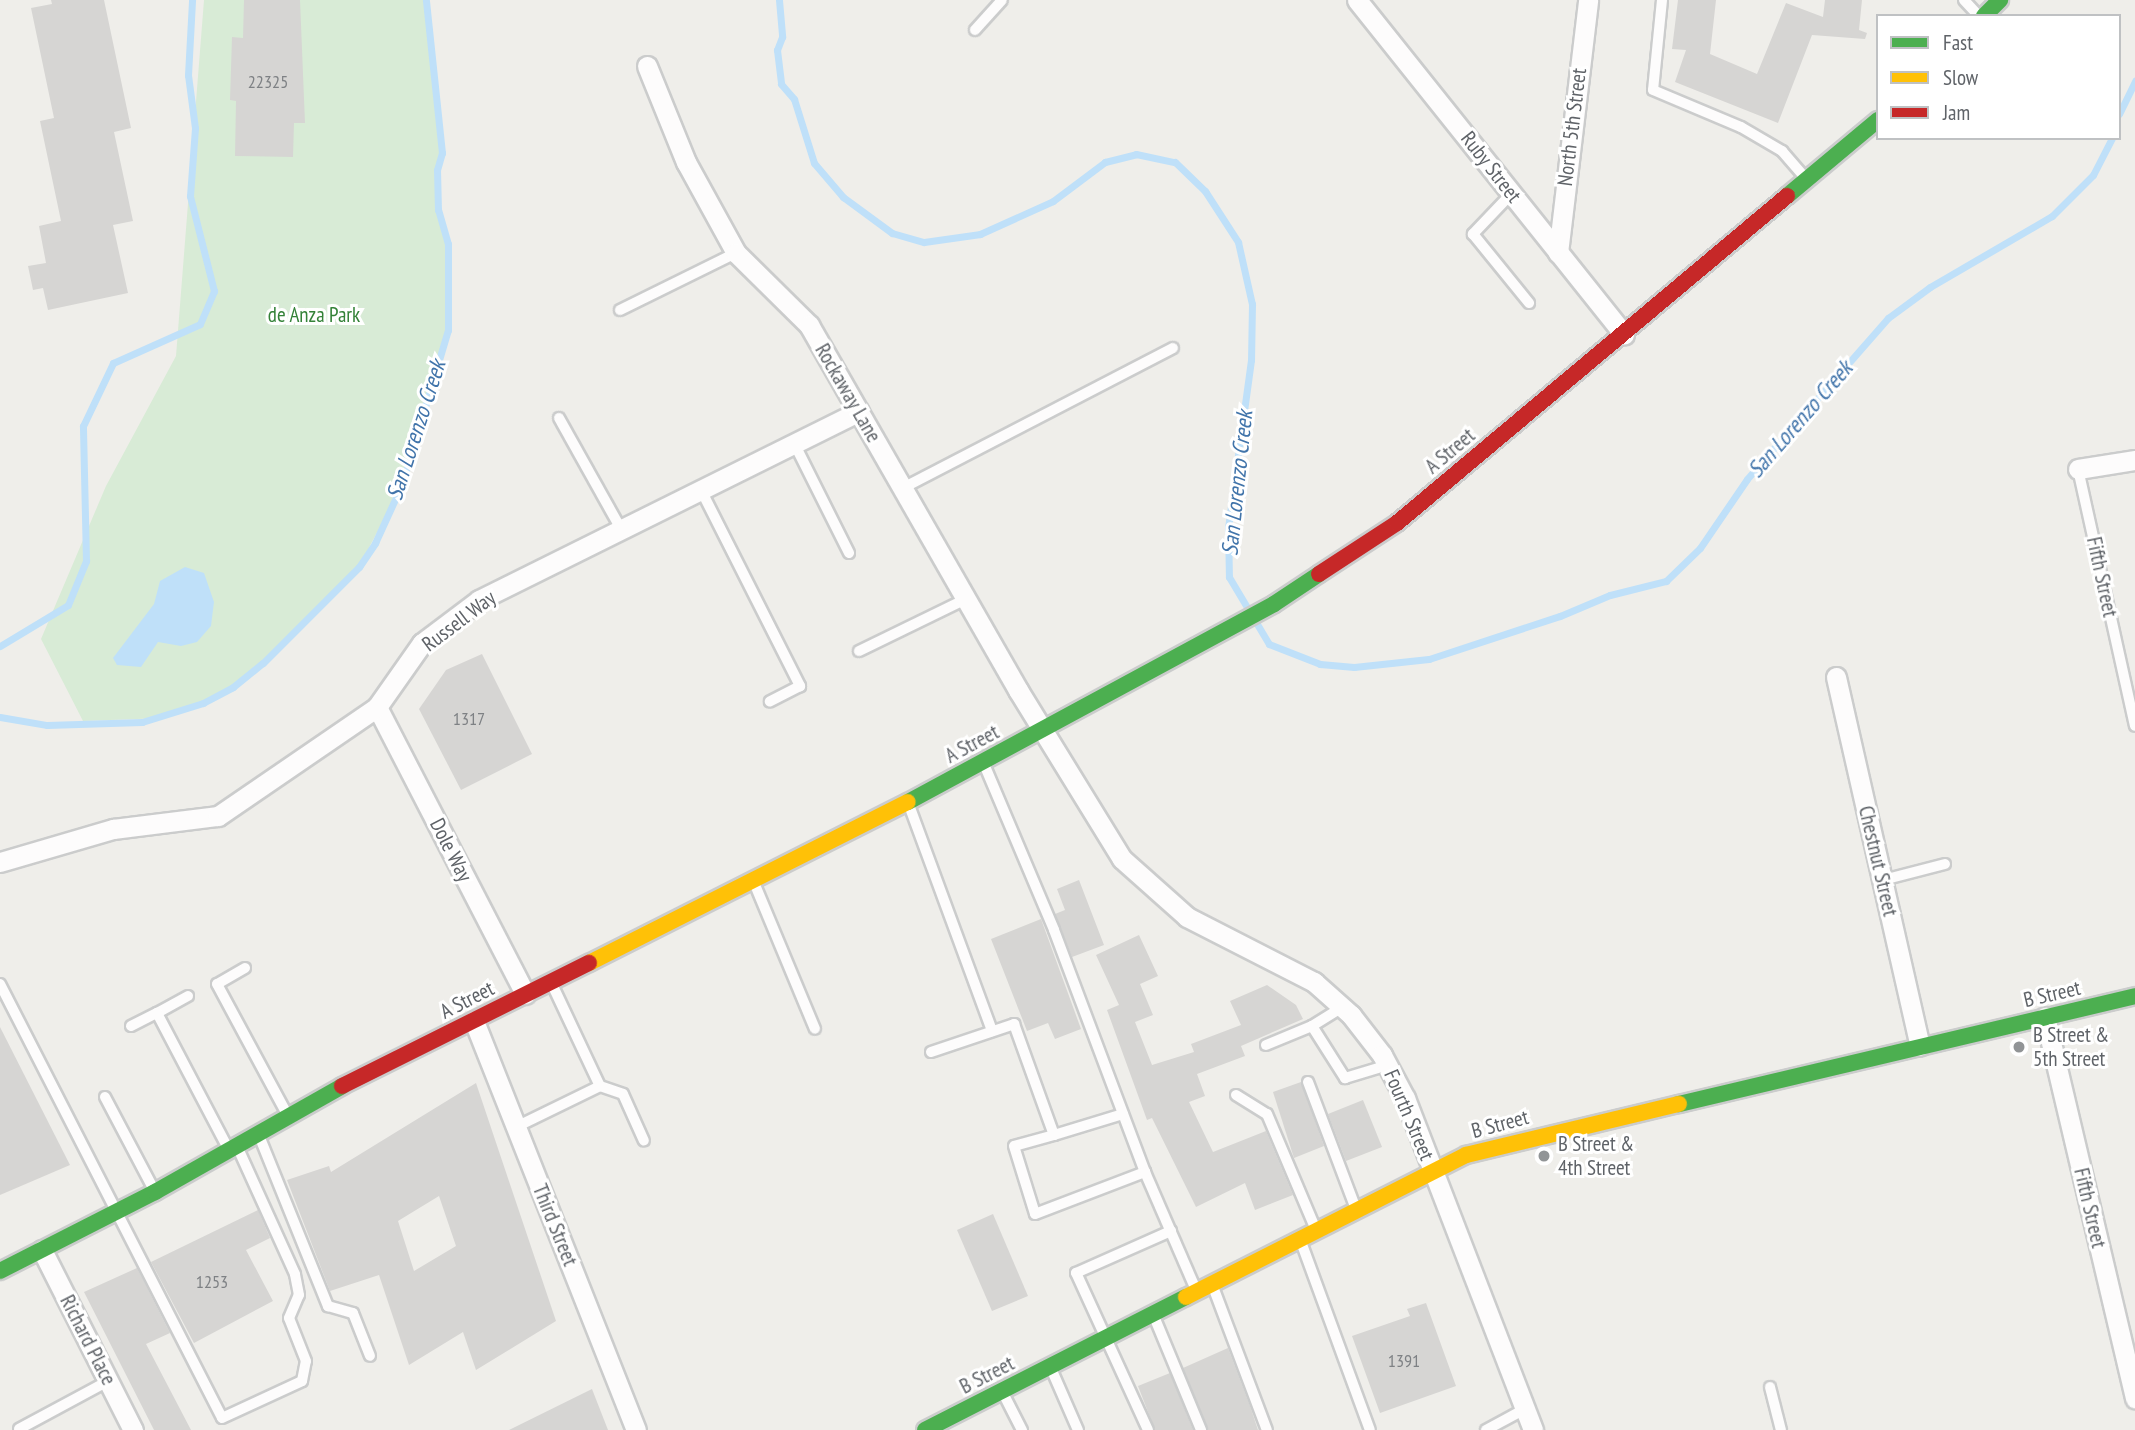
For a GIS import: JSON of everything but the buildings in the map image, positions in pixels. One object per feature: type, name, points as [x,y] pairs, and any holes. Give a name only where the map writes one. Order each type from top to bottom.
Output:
[{"type":"main road","points":[[1986,14],[2000,0]]},
{"type":"main road","name":"A Street","points":[[0,1271],[155,1192],[287,1114],[984,764],[1044,728],[1186,654],[1274,604],[1397,523],[1810,182],[1876,122]]},
{"type":"main road","name":"B Street","points":[[925,1430],[1466,1155],[2135,996]]},
{"type":"street","name":"Ruby Street","points":[[1357,0],[1624,334]]},
{"type":"street","name":"North 5th Street","points":[[1558,253],[1588,0]]},
{"type":"street","name":"Rockaway Lane","points":[[647,66],[686,162],[736,253],[809,325],[966,599],[1044,728]]},
{"type":"street","name":"Russell Way","points":[[0,862],[113,829],[218,816],[377,707],[422,643],[479,600],[859,411]]},
{"type":"street","points":[[2078,469],[2135,460]]},
{"type":"street","name":"Chestnut Street","points":[[1836,677],[1920,1046]]},
{"type":"street","name":"Dole Way","points":[[377,707],[524,994]]},
{"type":"street","name":"Fourth Street","points":[[1044,728],[1105,835],[1137,875],[1187,917],[1301,974],[1343,1007],[1388,1065],[1433,1171],[1533,1430]]},
{"type":"street","name":"Fifth Street","points":[[2045,1017],[2135,1399]]},
{"type":"street","name":"Third Street","points":[[474,1021],[636,1430]]},
{"type":"street","name":"Richard Place","points":[[42,1250],[133,1430]]},
{"type":"lane","points":[[975,30],[1002,0]]},
{"type":"lane","points":[[1662,0],[1653,90],[1741,127],[1782,151],[1810,182]]},
{"type":"lane","points":[[1965,0],[1977,14]]},
{"type":"lane","points":[[1512,193],[1473,234],[1530,303]]},
{"type":"lane","points":[[620,310],[736,253]]},
{"type":"lane","points":[[903,488],[1173,348]]},
{"type":"lane","points":[[559,418],[621,529]]},
{"type":"lane","points":[[794,443],[849,553]]},
{"type":"lane","name":"Fifth Street","points":[[2078,469],[2135,726]]},
{"type":"lane","points":[[701,490],[800,685],[770,701]]},
{"type":"lane","points":[[859,651],[966,599]]},
{"type":"lane","points":[[984,764],[1054,930],[1145,1172],[1196,1291]]},
{"type":"lane","points":[[907,802],[992,1031]]},
{"type":"lane","points":[[1883,880],[1945,864]]},
{"type":"lane","points":[[753,880],[815,1029]]},
{"type":"lane","points":[[245,968],[217,984],[287,1114]]},
{"type":"lane","points":[[551,981],[600,1086]]},
{"type":"lane","points":[[0,985],[222,1418],[302,1381],[306,1361],[289,1318],[299,1295],[295,1274],[232,1146],[157,1013]]},
{"type":"lane","points":[[131,1026],[188,996]]},
{"type":"lane","points":[[1266,1045],[1312,1026],[1343,1007]]},
{"type":"lane","points":[[931,1052],[1014,1024],[1054,1135]]},
{"type":"lane","points":[[1312,1026],[1345,1078],[1388,1065]]},
{"type":"lane","points":[[1308,1082],[1356,1210]]},
{"type":"lane","points":[[516,1127],[600,1086],[623,1094],[644,1141]]},
{"type":"lane","points":[[1236,1095],[1267,1114],[1316,1230]]},
{"type":"lane","points":[[105,1097],[155,1192]]},
{"type":"lane","points":[[1123,1114],[1014,1146],[1035,1214],[1145,1172]]},
{"type":"lane","points":[[258,1133],[328,1306],[353,1313],[370,1356]]},
{"type":"lane","points":[[1148,1430],[1076,1273],[1171,1231]]},
{"type":"lane","points":[[1299,1239],[1370,1430]]},
{"type":"lane","points":[[1212,1283],[1267,1430]]},
{"type":"lane","points":[[1153,1314],[1202,1430]]},
{"type":"lane","points":[[1050,1366],[1078,1430]]},
{"type":"lane","points":[[19,1429],[108,1381]]},
{"type":"lane","points":[[1770,1387],[1782,1430]]},
{"type":"lane","points":[[1002,1391],[1022,1430]]},
{"type":"lane","points":[[1486,1430],[1525,1409]]},
{"type":"green space","name":"de Anza Park","points":[[204,0],[426,0],[442,153],[437,170],[438,210],[448,244],[447,344],[402,484],[359,567],[264,665],[233,688],[164,718],[83,721],[41,639],[106,486],[176,356]]},
{"type":"water","points":[[185,567],[204,573],[214,602],[211,626],[197,642],[181,646],[158,642],[141,667],[117,665],[113,658],[154,604],[160,581]]},
{"type":"waterway","points":[[0,646],[68,605],[86,561],[83,426],[113,363],[200,324],[214,291],[190,196],[195,128],[188,75],[192,0]]},
{"type":"waterway","name":"San Lorenzo Creek","points":[[0,717],[47,725],[142,722],[203,703],[233,687],[263,663],[359,567],[375,543],[402,484],[448,330],[448,244],[438,210],[437,170],[442,153],[426,0]]},
{"type":"waterway","name":"San Lorenzo Creek","points":[[779,0],[782,37],[777,50],[781,84],[794,99],[814,163],[843,197],[892,233],[924,242],[980,234],[1053,201],[1105,162],[1136,154],[1175,162],[1205,191],[1238,242],[1252,304],[1251,360],[1228,527],[1229,577],[1269,644],[1320,664],[1354,667],[1429,659],[1560,616],[1610,595],[1666,581],[1700,548],[1747,479],[1888,318],[1930,287],[2052,216],[2093,175],[2111,140]]},
{"type":"waterway","name":"San Lorenzo Creek","points":[[2121,110],[2135,81]]},
{"type":"traffic: fast","points":[[1986,14],[2000,0]]},
{"type":"traffic: fast","points":[[1787,196],[1876,122]]},
{"type":"traffic: fast","points":[[908,802],[1274,604],[1319,574]]},
{"type":"traffic: fast","points":[[1679,1104],[2135,996]]},
{"type":"traffic: fast","points":[[0,1271],[155,1192],[342,1086]]},
{"type":"traffic: fast","points":[[925,1430],[1186,1297]]},
{"type":"traffic: slow","points":[[589,963],[908,802]]},
{"type":"traffic: slow","points":[[1186,1297],[1466,1155],[1679,1104]]},
{"type":"traffic: jam","points":[[1319,574],[1397,523],[1787,196]]},
{"type":"traffic: jam","points":[[342,1086],[589,963]]},
{"type":"place","name":"B Street & 5th Street","points":[[2019,1047]]},
{"type":"place","name":"B Street & 4th Street","points":[[1544,1156]]}]
